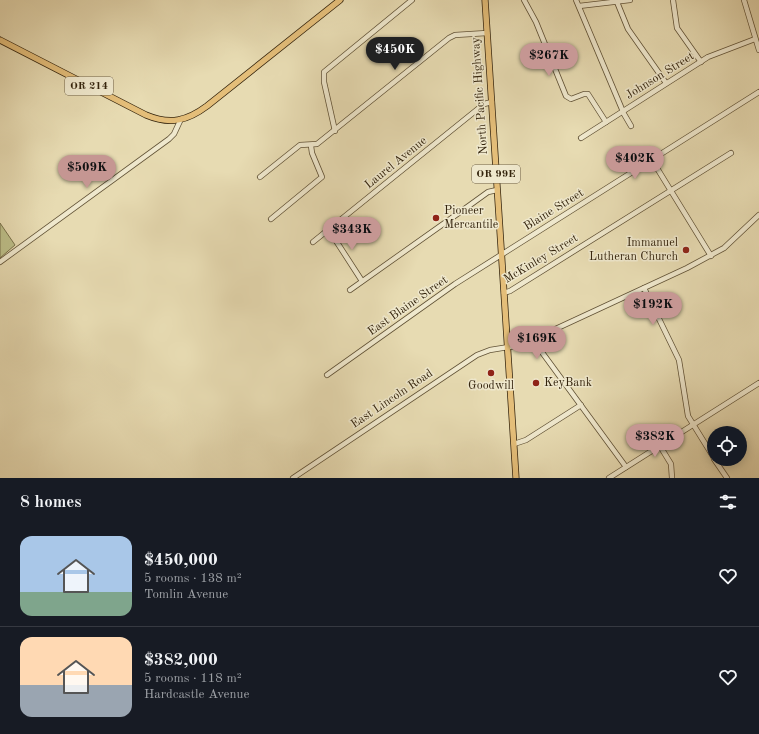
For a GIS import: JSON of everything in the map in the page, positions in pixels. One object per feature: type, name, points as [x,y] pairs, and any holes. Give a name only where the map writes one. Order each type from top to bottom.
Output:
[{"type":"main road","name":"OR 214","points":[[0,40],[146,115],[166,121],[180,121],[197,114],[340,0]]},
{"type":"main road","name":"North Pacific Highway","points":[[485,0],[516,478]]},
{"type":"street","points":[[335,131],[323,73],[412,0]]},
{"type":"street","points":[[524,0],[534,19],[566,96],[571,99],[588,94],[606,122]]},
{"type":"street","points":[[576,0],[623,111],[631,126]]},
{"type":"street","points":[[579,6],[630,0]]},
{"type":"street","points":[[673,0],[677,28],[701,62]]},
{"type":"street","points":[[744,0],[759,50]]},
{"type":"street","points":[[617,2],[628,29],[666,83]]},
{"type":"street","points":[[260,177],[299,146],[304,144],[312,146],[317,144],[335,131],[449,38],[455,35],[487,33]]},
{"type":"street","name":"Johnson Street","points":[[581,138],[666,83],[715,54],[755,40]]},
{"type":"street","name":"Blaine Street","points":[[501,254],[759,92]]},
{"type":"street","name":"Laurel Avenue","points":[[314,242],[484,104],[492,102]]},
{"type":"street","points":[[0,262],[169,139],[177,129],[180,121]]},
{"type":"street","points":[[271,219],[322,177],[312,153],[312,146]]},
{"type":"street","name":"McKinley Street","points":[[504,293],[510,291],[731,153]]},
{"type":"street","points":[[652,160],[711,256]]},
{"type":"street","points":[[350,290],[488,192],[497,190]]},
{"type":"street","name":"East Lincoln Road","points":[[293,478],[482,352],[516,347],[711,256],[727,245],[759,215]]},
{"type":"street","points":[[329,230],[362,281]]},
{"type":"street","name":"East Blaine Street","points":[[327,375],[455,284],[501,254]]},
{"type":"street","points":[[644,288],[679,360],[686,411],[707,448]]},
{"type":"street","points":[[532,340],[626,467]]},
{"type":"street","points":[[609,478],[759,383]]},
{"type":"street","points":[[514,444],[524,442],[581,405]]},
{"type":"street","points":[[660,446],[671,464],[672,478]]},
{"type":"street","points":[[719,466],[727,478]]},
{"type":"green space","points":[[0,223],[15,245],[0,258]]},
{"type":"place","name":"Pioneer Mercantile","points":[[436,218]]},
{"type":"place","name":"Immanuel Lutheran Church","points":[[686,250]]},
{"type":"place","name":"Goodwill","points":[[491,373]]},
{"type":"place","name":"KeyBank","points":[[536,383]]}]
